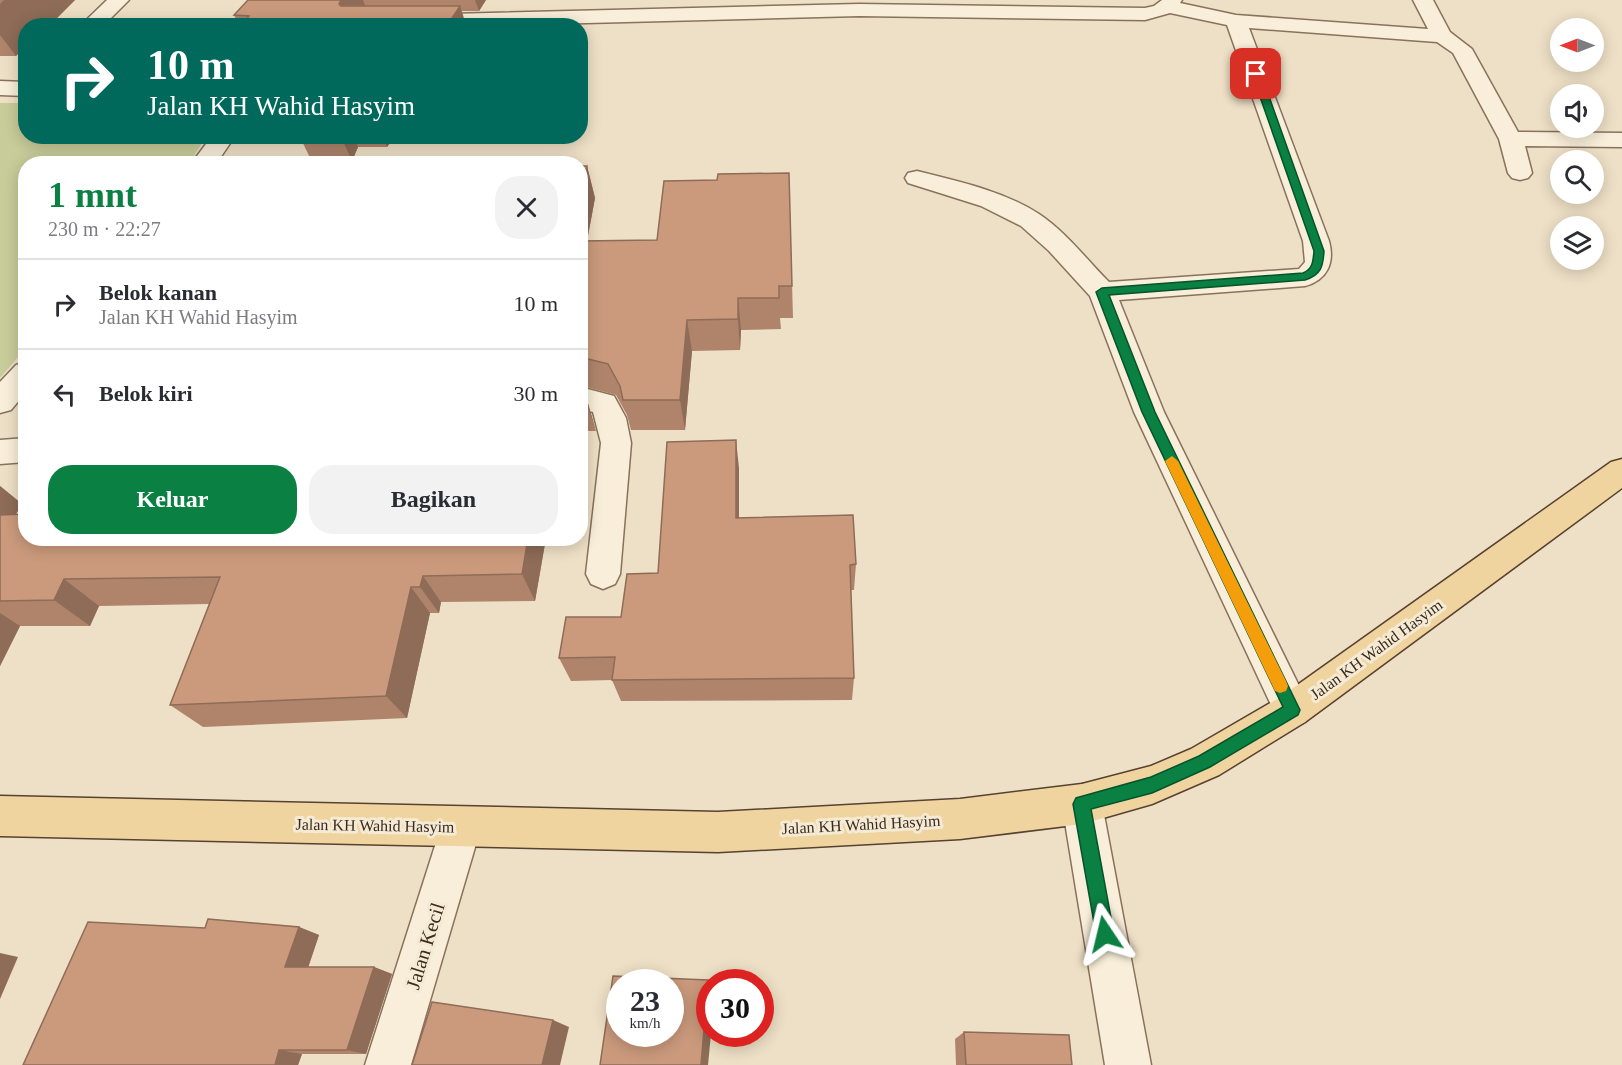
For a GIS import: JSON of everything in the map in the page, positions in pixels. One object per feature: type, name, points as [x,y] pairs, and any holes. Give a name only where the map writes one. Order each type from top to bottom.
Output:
[{"type":"main road","name":"Jalan KH Wahid Hasyim","points":[[0,816],[718,832],[960,819],[1082,804],[1152,784],[1194,766],[1292,710],[1622,471]]},
{"type":"street","points":[[99,18],[119,0]]},
{"type":"street","points":[[369,18],[384,0]]},
{"type":"street","points":[[1423,0],[1442,36]]},
{"type":"street","points":[[476,18],[680,7],[858,5],[1145,14],[1159,12],[1170,4],[1236,21],[1442,36],[1462,49],[1511,139],[1520,173]]},
{"type":"street","points":[[1102,292],[1305,277],[1318,266],[1319,251],[1236,21]]},
{"type":"street","points":[[1511,139],[1622,140]]},
{"type":"street","points":[[917,178],[1003,207],[1029,220],[1056,244],[1102,292],[1149,412],[1292,710]]},
{"type":"street","points":[[0,402],[18,381]]},
{"type":"street","points":[[588,400],[603,404],[611,418],[616,443],[603,574]]},
{"type":"street","points":[[0,452],[18,451]]},
{"type":"street","points":[[1082,804],[1128,1065]]},
{"type":"street","name":"Jalan Kecil","points":[[388,1065],[461,827]]},
{"type":"green space","points":[[0,103],[18,103],[18,144],[201,144],[194,156],[18,156],[18,357],[0,378]]},
{"type":"building","points":[[248,0],[341,0],[339,4],[341,6],[460,6],[452,18],[247,18],[249,16],[234,15]]},
{"type":"building","points":[[789,173],[792,286],[779,286],[779,298],[738,298],[738,319],[687,320],[680,400],[623,400],[620,386],[608,364],[588,359],[588,241],[657,240],[664,181],[717,180],[718,174]]},
{"type":"building","points":[[736,440],[736,518],[853,515],[856,564],[850,565],[854,678],[612,680],[615,657],[559,658],[566,617],[621,617],[627,574],[658,573],[667,442]]},
{"type":"building","points":[[18,514],[18,546],[527,546],[522,574],[423,576],[420,587],[411,587],[386,696],[170,705],[220,577],[64,579],[54,600],[0,601],[0,515]]},
{"type":"building","points":[[208,919],[299,927],[285,967],[374,967],[347,1050],[279,1050],[275,1065],[23,1065],[88,922],[205,928]]},
{"type":"building","points":[[684,979],[696,979],[696,1047],[702,1047],[701,1065],[600,1065],[606,1024],[606,1047],[684,1047]]},
{"type":"building","points":[[432,1002],[553,1020],[542,1065],[412,1065]]},
{"type":"building","points":[[964,1032],[1069,1035],[1072,1065],[966,1065]]},
{"type":"slow traffic","points":[[1172,461],[1280,686]]},
{"type":"route","points":[[1105,934],[1082,804],[1152,784],[1204,762],[1292,710],[1149,412],[1102,292],[1305,277],[1318,266],[1319,251],[1256,74]]}]
